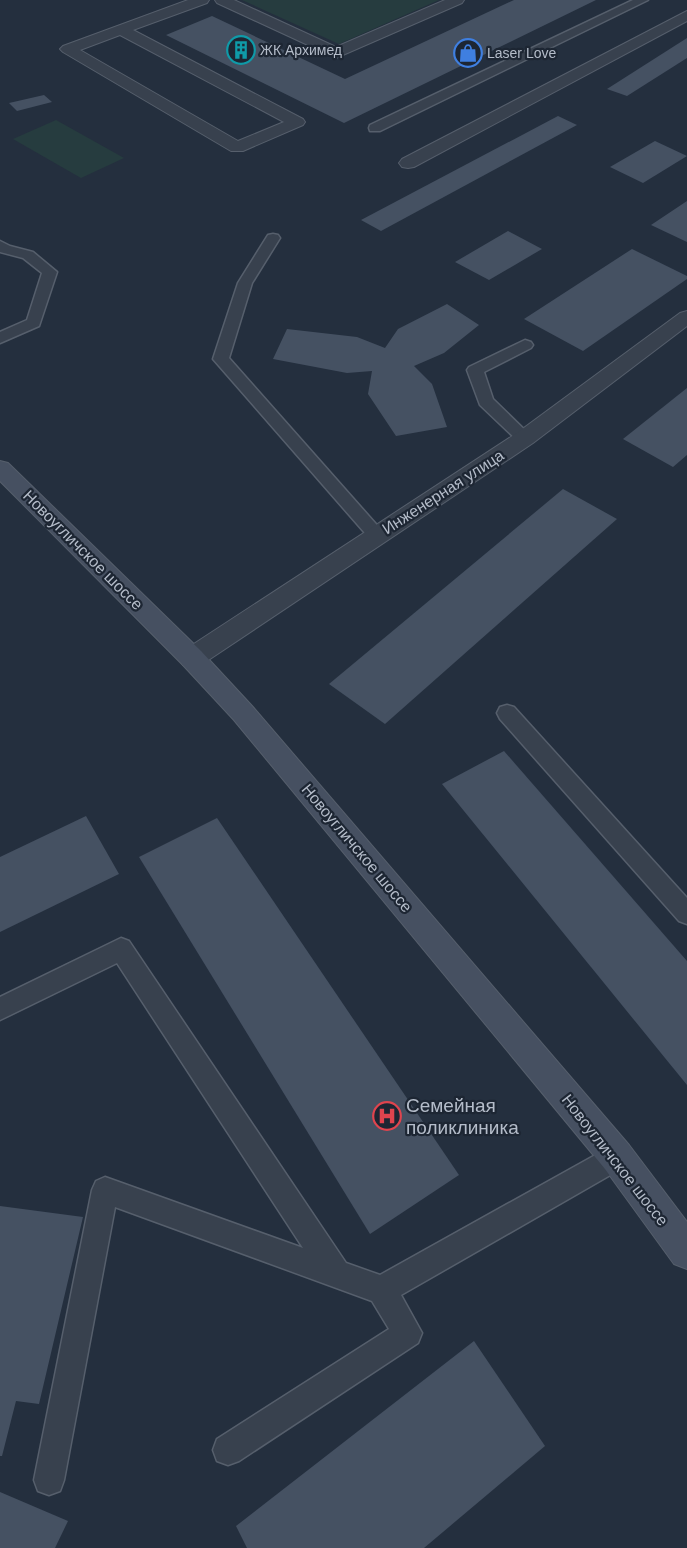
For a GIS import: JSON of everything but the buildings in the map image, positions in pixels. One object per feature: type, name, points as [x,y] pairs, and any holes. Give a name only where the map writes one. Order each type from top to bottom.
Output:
[{"type":"main road","name":"Новоугличское шоссе","points":[[0,468],[192,658],[243,713],[617,1157],[687,1251]]},
{"type":"street","points":[[121,30],[298,122],[237,148],[68,49],[202,0]]},
{"type":"street","points":[[222,0],[336,53],[457,0]]},
{"type":"street","points":[[408,163],[687,15]]},
{"type":"street","name":"Инженерная улица","points":[[192,658],[525,438],[687,317]]},
{"type":"lane","points":[[375,128],[642,0]]},
{"type":"lane","points":[[272,238],[246,283],[229,329],[221,359],[378,536]]},
{"type":"lane","points":[[0,245],[28,256],[50,272],[34,323],[0,338]]},
{"type":"lane","points":[[525,346],[475,370],[486,401],[525,438]]},
{"type":"lane","points":[[506,713],[687,914]]},
{"type":"lane","points":[[0,1009],[121,949],[336,1273]]},
{"type":"lane","points":[[382,1290],[617,1157]]},
{"type":"lane","points":[[49,1480],[105,1190],[382,1290],[408,1333],[228,1450]]},
{"type":"green space","points":[[242,0],[439,0],[339,44]]},
{"type":"green space","points":[[56,120],[124,158],[81,178],[13,139]]},
{"type":"place","name":"ЖК Архимед","points":[[241,50]]},
{"type":"place","name":"Laser Love","points":[[468,53]]},
{"type":"place","name":"Семейная поликлиника","points":[[387,1116]]}]
